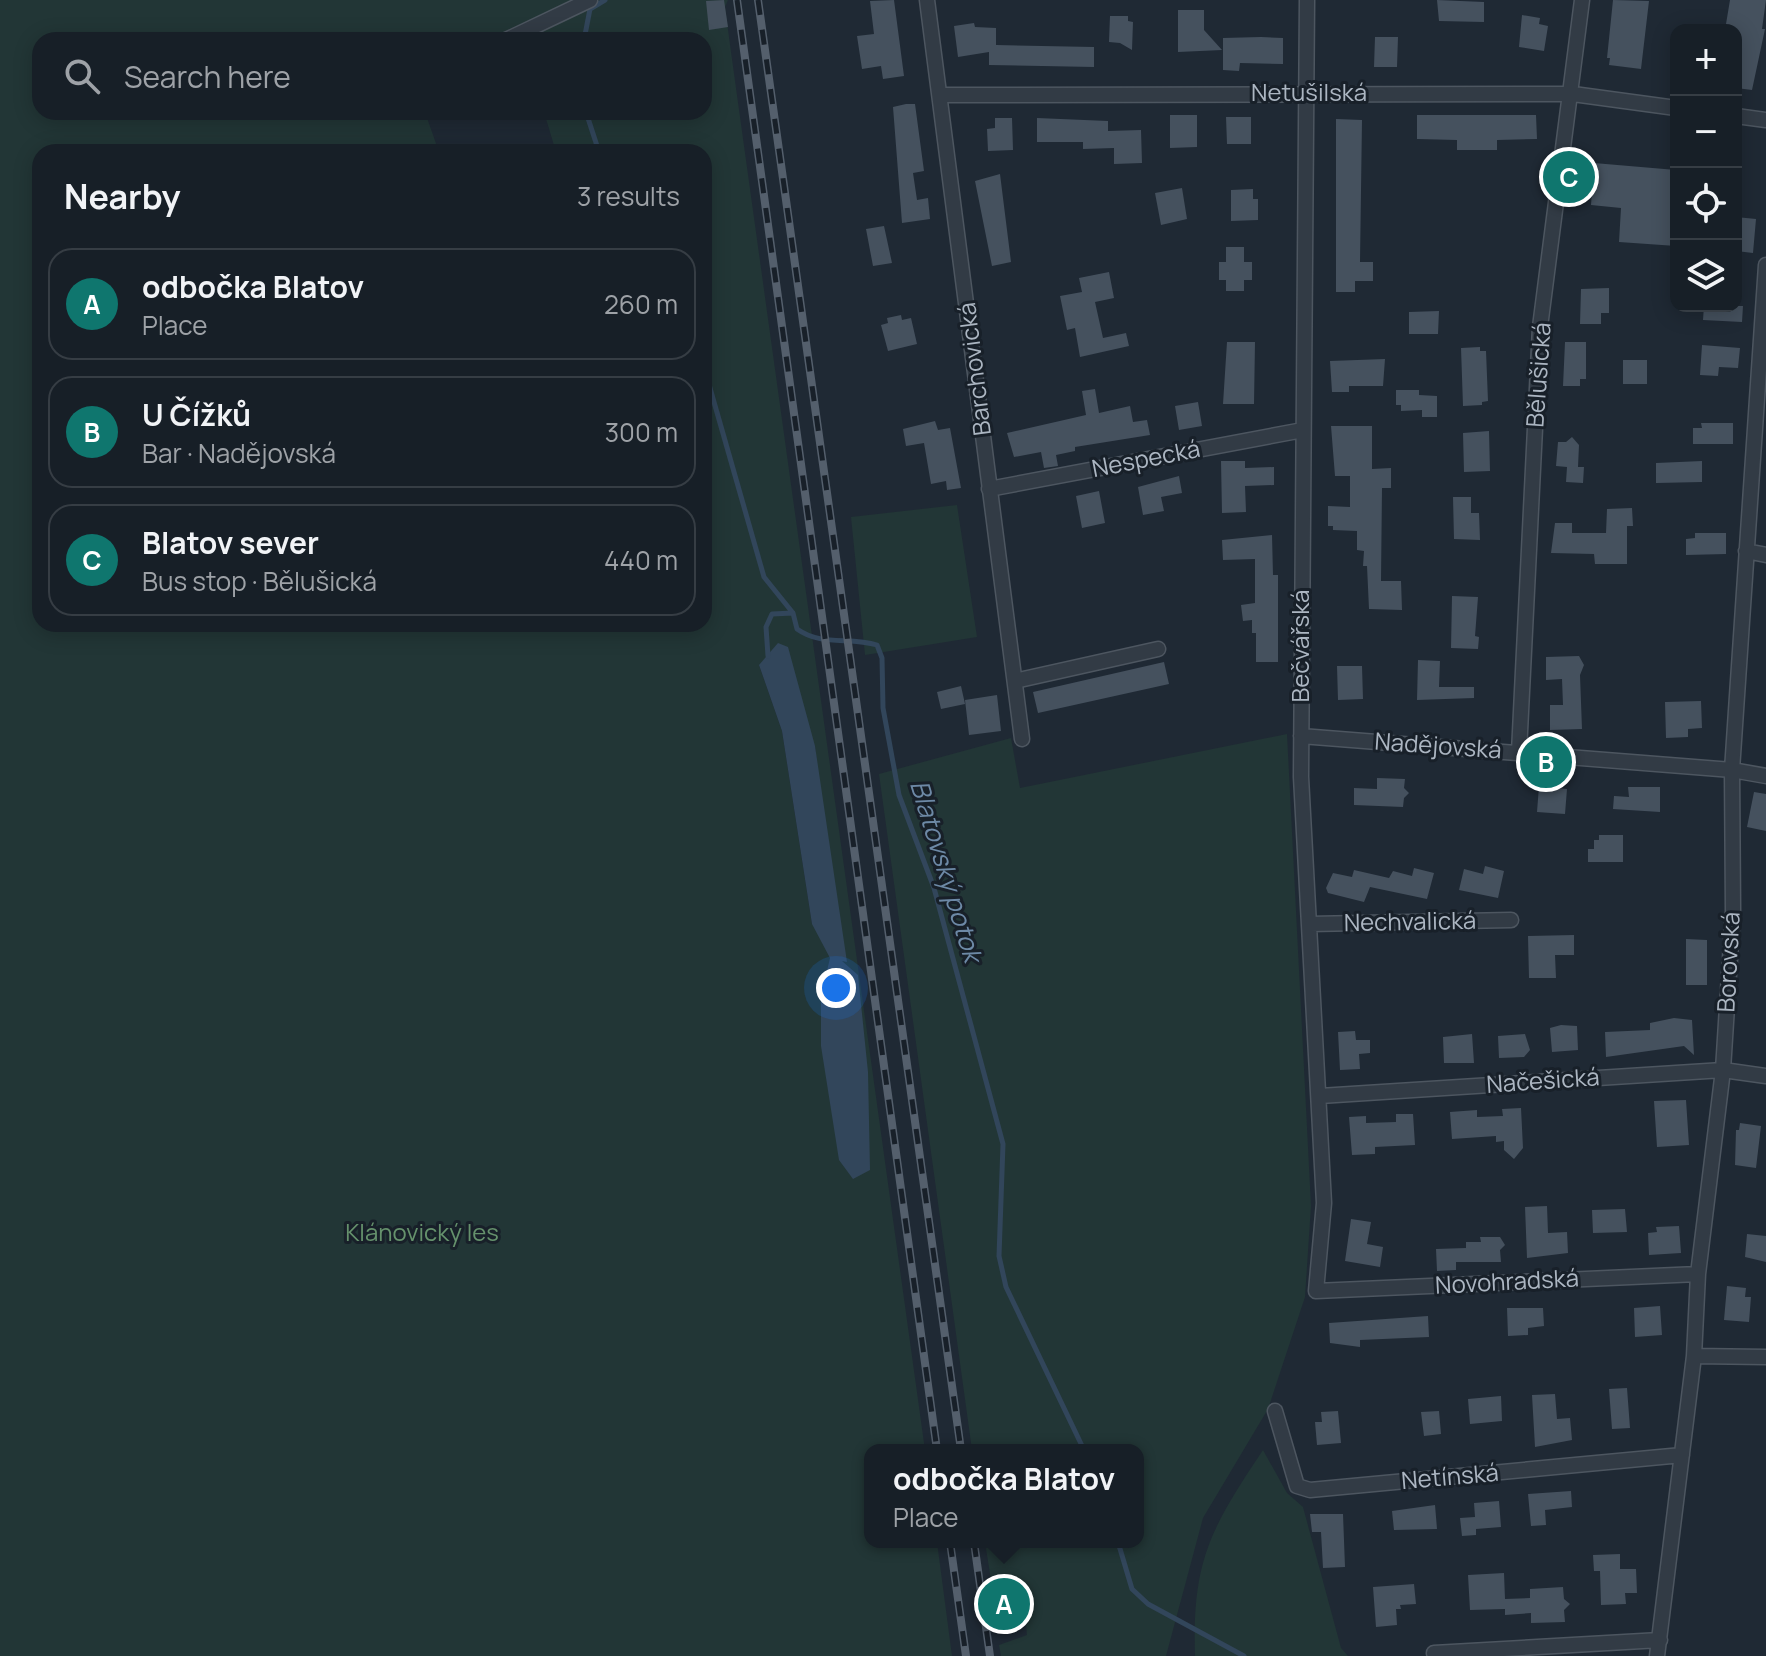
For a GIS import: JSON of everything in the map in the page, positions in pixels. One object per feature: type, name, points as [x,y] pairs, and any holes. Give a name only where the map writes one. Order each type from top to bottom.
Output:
[{"type":"street","points":[[523,32],[590,0]]},
{"type":"street","name":"Barchovická","points":[[927,0],[1022,739]]},
{"type":"street","name":"Bečvářská","points":[[1307,0],[1301,736],[1324,1203],[1316,1291]]},
{"type":"street","name":"Bělušická","points":[[1519,752],[1540,327],[1573,94],[1582,0]]},
{"type":"street","name":"Netušilská","points":[[941,95],[1308,92],[1573,94],[1670,107]]},
{"type":"street","points":[[1742,117],[1766,120]]},
{"type":"street","name":"Borovská","points":[[1657,1656],[1694,1356],[1698,1274],[1723,1070],[1733,911],[1732,770],[1766,265]]},
{"type":"street","name":"Nespecká","points":[[989,489],[1303,430]]},
{"type":"street","points":[[1746,551],[1766,555]]},
{"type":"street","points":[[1015,681],[1158,649]]},
{"type":"street","name":"Nadějovská","points":[[1301,736],[1732,770],[1766,776]]},
{"type":"street","name":"Nechvalická","points":[[1310,924],[1511,920]]},
{"type":"street","name":"Načešická","points":[[1320,1096],[1723,1070],[1766,1076]]},
{"type":"street","name":"Novohradská","points":[[1316,1291],[1698,1274]]},
{"type":"street","points":[[1694,1356],[1766,1357]]},
{"type":"street","name":"Netínská","points":[[1275,1411],[1297,1486],[1310,1490],[1682,1455]]},
{"type":"street","points":[[1434,1653],[1660,1640]]},
{"type":"green space","name":"Klánovický les","points":[[0,0],[728,0],[725,7],[731,52],[924,1444],[864,1444],[864,1548],[938,1548],[952,1656],[0,1656]],"holes":[[[759,665],[815,746],[819,787],[812,924],[782,731]]]},
{"type":"green space","points":[[957,505],[977,637],[865,655],[851,517]]},
{"type":"green space","points":[[1287,734],[1311,1206],[1305,1297],[1268,1409],[1203,1518],[1166,1656],[1001,1656],[999,1645],[1027,1635],[1022,1583],[991,1580],[986,1548],[1144,1548],[1144,1444],[971,1444],[879,774],[1011,738],[1020,788]]},
{"type":"green space","points":[[1263,1450],[1287,1493],[1303,1507],[1341,1648],[1348,1656],[1195,1656],[1197,1594],[1208,1546],[1230,1502]]},
{"type":"water","points":[[778,643],[788,647],[815,746],[847,962],[842,961],[858,975],[868,1072],[870,1170],[853,1179],[839,1160],[821,1046],[821,996],[830,958],[812,924],[782,731],[759,665]]},
{"type":"building","points":[[724,0],[728,27],[709,30],[706,1]]},
{"type":"building","points":[[894,0],[904,76],[883,79],[881,66],[862,69],[857,36],[874,34],[870,1]]},
{"type":"building","points":[[1437,0],[1484,2],[1484,22],[1439,21]]},
{"type":"building","points":[[1613,0],[1649,1],[1641,69],[1609,65],[1610,58],[1607,58]]},
{"type":"building","points":[[1730,0],[1766,0],[1762,29],[1765,29],[1752,90],[1742,89],[1742,24],[1726,24]]},
{"type":"building","points":[[1178,10],[1204,10],[1204,30],[1222,50],[1178,52]]},
{"type":"building","points":[[1522,15],[1540,18],[1539,24],[1548,26],[1544,51],[1519,47]]},
{"type":"building","points":[[1110,16],[1128,16],[1128,21],[1133,22],[1132,50],[1120,43],[1109,42]]},
{"type":"building","points":[[974,23],[975,27],[996,28],[996,45],[1094,47],[1094,67],[989,65],[989,52],[958,57],[954,26]]},
{"type":"building","points":[[1375,37],[1398,37],[1397,67],[1374,67]]},
{"type":"building","points":[[1223,38],[1283,38],[1283,64],[1240,63],[1239,71],[1223,70]]},
{"type":"building","points":[[915,104],[924,171],[913,173],[917,200],[928,198],[930,219],[902,223],[893,107]]},
{"type":"building","points":[[1170,115],[1197,115],[1197,147],[1170,148]]},
{"type":"building","points":[[1417,115],[1536,115],[1537,139],[1497,140],[1497,150],[1457,150],[1457,140],[1417,139]]},
{"type":"building","points":[[1226,117],[1251,117],[1251,144],[1227,144]]},
{"type":"building","points":[[995,118],[1012,118],[1013,150],[988,151],[987,129],[995,128]]},
{"type":"building","points":[[1037,118],[1108,121],[1108,131],[1141,130],[1142,163],[1114,164],[1114,148],[1083,149],[1083,142],[1037,142]]},
{"type":"building","points":[[1336,119],[1362,120],[1360,262],[1373,262],[1373,281],[1355,281],[1355,292],[1336,292]]},
{"type":"building","points":[[1594,163],[1670,169],[1670,246],[1619,242],[1621,208],[1591,205]]},
{"type":"building","points":[[1000,174],[1011,262],[992,266],[975,181]]},
{"type":"building","points":[[1182,188],[1187,219],[1161,225],[1155,193]]},
{"type":"building","points":[[1253,189],[1253,199],[1258,199],[1258,220],[1231,221],[1231,190]]},
{"type":"building","points":[[1742,218],[1756,219],[1753,253],[1742,252]]},
{"type":"building","points":[[884,226],[892,263],[873,266],[866,229]]},
{"type":"building","points":[[1226,247],[1244,247],[1244,262],[1252,262],[1252,280],[1244,280],[1244,291],[1226,291],[1226,280],[1219,280],[1219,262],[1226,262]]},
{"type":"building","points":[[1109,272],[1114,298],[1095,302],[1103,338],[1126,333],[1129,346],[1080,357],[1075,328],[1067,330],[1060,296],[1082,292],[1079,278]]},
{"type":"building","points":[[1609,288],[1609,313],[1601,313],[1601,324],[1580,324],[1581,289]]},
{"type":"building","points":[[1743,306],[1742,322],[1703,320],[1704,312],[1742,312]]},
{"type":"building","points":[[1439,311],[1438,334],[1409,334],[1409,312]]},
{"type":"building","points":[[901,315],[902,320],[911,318],[917,344],[888,351],[881,325],[888,323],[887,318]]},
{"type":"building","points":[[1227,342],[1255,342],[1254,404],[1223,404]]},
{"type":"building","points":[[1565,342],[1586,342],[1586,379],[1580,379],[1580,386],[1563,386]]},
{"type":"building","points":[[1702,345],[1740,348],[1738,368],[1719,367],[1718,376],[1700,375]]},
{"type":"building","points":[[1480,347],[1480,351],[1486,351],[1488,401],[1482,402],[1482,405],[1463,406],[1461,348]]},
{"type":"building","points":[[1385,359],[1383,386],[1349,386],[1349,392],[1332,392],[1330,361]]},
{"type":"building","points":[[1623,360],[1647,360],[1647,384],[1623,384]]},
{"type":"building","points":[[1095,389],[1099,413],[1130,406],[1133,422],[1147,420],[1150,435],[1075,447],[1075,451],[1056,455],[1058,466],[1044,468],[1041,452],[1014,457],[1007,433],[1086,415],[1082,391]]},
{"type":"building","points":[[1396,390],[1419,390],[1419,395],[1437,396],[1437,417],[1422,417],[1422,410],[1401,411],[1401,405],[1396,405]]},
{"type":"building","points":[[1198,402],[1202,426],[1179,430],[1175,406]]},
{"type":"building","points":[[935,421],[938,430],[950,428],[961,488],[947,490],[946,481],[931,484],[924,443],[906,446],[903,429]]},
{"type":"building","points":[[1701,423],[1733,423],[1733,444],[1693,444],[1693,428],[1702,428]]},
{"type":"building","points":[[1331,426],[1372,426],[1372,469],[1391,468],[1391,488],[1382,488],[1381,581],[1401,581],[1402,610],[1369,609],[1367,566],[1363,566],[1364,551],[1357,550],[1357,531],[1333,530],[1333,526],[1328,526],[1328,506],[1350,507],[1350,476],[1335,476]]},
{"type":"building","points":[[1489,431],[1490,471],[1464,472],[1463,433]]},
{"type":"building","points":[[1572,437],[1579,445],[1578,467],[1584,467],[1583,483],[1566,482],[1567,467],[1556,466],[1558,442],[1566,442]]},
{"type":"building","points":[[1221,461],[1245,461],[1245,468],[1274,467],[1274,485],[1245,486],[1246,512],[1222,513]]},
{"type":"building","points":[[1702,461],[1702,482],[1656,483],[1656,463]]},
{"type":"building","points":[[1179,476],[1182,493],[1161,497],[1164,511],[1143,515],[1138,487]]},
{"type":"building","points":[[1099,491],[1105,523],[1082,528],[1076,496]]},
{"type":"building","points":[[1453,497],[1471,497],[1471,513],[1479,513],[1480,540],[1454,539]]},
{"type":"building","points":[[1632,508],[1633,526],[1627,526],[1627,564],[1595,564],[1594,554],[1551,553],[1555,523],[1572,523],[1572,533],[1606,533],[1607,509]]},
{"type":"building","points":[[1695,533],[1726,533],[1726,554],[1686,555],[1686,539],[1695,538]]},
{"type":"building","points":[[1272,535],[1273,575],[1278,575],[1278,662],[1256,662],[1256,633],[1252,633],[1252,620],[1243,621],[1241,605],[1255,603],[1255,559],[1223,560],[1222,540]]},
{"type":"building","points":[[1452,596],[1478,597],[1475,636],[1479,637],[1478,649],[1451,648]]},
{"type":"building","points":[[1579,656],[1584,665],[1580,675],[1582,729],[1550,730],[1550,705],[1563,705],[1562,679],[1546,680],[1546,657]]},
{"type":"building","points":[[1418,660],[1440,661],[1439,687],[1474,687],[1474,698],[1417,700]]},
{"type":"building","points":[[1164,662],[1169,684],[1038,713],[1033,692]]},
{"type":"building","points":[[1337,666],[1362,666],[1363,699],[1338,700]]},
{"type":"building","points":[[961,686],[965,704],[941,709],[937,692]]},
{"type":"building","points":[[997,695],[1001,731],[969,735],[965,700]]},
{"type":"building","points":[[1701,701],[1702,728],[1688,729],[1688,737],[1666,738],[1665,702]]},
{"type":"building","points":[[1377,778],[1405,779],[1404,788],[1409,793],[1404,798],[1403,807],[1354,805],[1354,788],[1377,789]]},
{"type":"building","points":[[1539,786],[1567,789],[1565,814],[1537,812]]},
{"type":"building","points":[[1628,787],[1660,787],[1660,812],[1613,809],[1614,796],[1629,797]]},
{"type":"building","points":[[1754,792],[1766,794],[1766,831],[1747,827]]},
{"type":"building","points":[[1599,835],[1623,835],[1623,862],[1588,862],[1588,849],[1594,849],[1594,840],[1599,840]]},
{"type":"building","points":[[1485,866],[1504,871],[1498,898],[1459,890],[1464,869],[1483,874]]},
{"type":"building","points":[[1414,868],[1434,873],[1427,899],[1370,887],[1364,902],[1328,893],[1326,888],[1333,873],[1352,877],[1354,870],[1389,878],[1393,871],[1412,876]]},
{"type":"building","points":[[1574,935],[1574,955],[1555,955],[1556,978],[1529,978],[1528,936]]},
{"type":"building","points":[[1686,939],[1707,940],[1707,985],[1686,985]]},
{"type":"building","points":[[1674,1018],[1692,1020],[1694,1055],[1684,1046],[1606,1057],[1605,1032],[1650,1030],[1650,1023]]},
{"type":"building","points":[[1577,1026],[1578,1050],[1552,1052],[1550,1028]]},
{"type":"building","points":[[1355,1031],[1356,1040],[1370,1040],[1370,1053],[1359,1054],[1360,1069],[1340,1070],[1338,1032]]},
{"type":"building","points":[[1472,1034],[1474,1063],[1444,1063],[1443,1037]]},
{"type":"building","points":[[1525,1034],[1530,1050],[1524,1057],[1499,1058],[1498,1036]]},
{"type":"building","points":[[1686,1100],[1689,1145],[1657,1147],[1654,1101]]},
{"type":"building","points":[[1521,1108],[1523,1148],[1514,1159],[1504,1150],[1504,1141],[1496,1142],[1496,1136],[1452,1139],[1450,1112],[1477,1110],[1477,1117],[1503,1116],[1502,1109]]},
{"type":"building","points":[[1396,1114],[1413,1114],[1415,1145],[1375,1147],[1375,1154],[1352,1155],[1349,1117],[1366,1116],[1366,1123],[1396,1122]]},
{"type":"building","points":[[1740,1123],[1761,1126],[1756,1168],[1735,1165],[1736,1130],[1739,1130]]},
{"type":"building","points":[[1547,1206],[1548,1233],[1567,1232],[1568,1253],[1527,1258],[1525,1207]]},
{"type":"building","points":[[1625,1209],[1627,1232],[1593,1233],[1592,1210]]},
{"type":"building","points":[[1351,1219],[1371,1222],[1367,1244],[1383,1247],[1380,1267],[1345,1261]]},
{"type":"building","points":[[1679,1226],[1681,1253],[1649,1255],[1648,1233],[1657,1232],[1656,1227]]},
{"type":"building","points":[[1747,1234],[1766,1236],[1766,1262],[1745,1257]]},
{"type":"building","points":[[1480,1237],[1500,1237],[1505,1245],[1500,1250],[1501,1262],[1456,1262],[1456,1270],[1437,1271],[1436,1249],[1466,1248],[1466,1242],[1481,1242]]},
{"type":"building","points":[[1727,1286],[1746,1288],[1745,1297],[1751,1297],[1749,1322],[1724,1320]]},
{"type":"building","points":[[1660,1306],[1662,1335],[1635,1337],[1634,1308]]},
{"type":"building","points":[[1507,1308],[1543,1308],[1544,1326],[1528,1328],[1528,1335],[1508,1336]]},
{"type":"building","points":[[1428,1316],[1429,1337],[1360,1340],[1360,1347],[1330,1343],[1329,1323]]},
{"type":"building","points":[[1627,1388],[1630,1428],[1612,1429],[1609,1389]]},
{"type":"building","points":[[1555,1394],[1557,1419],[1570,1418],[1572,1440],[1535,1447],[1532,1395]]},
{"type":"building","points":[[1501,1396],[1502,1421],[1470,1424],[1468,1399]]},
{"type":"building","points":[[1338,1411],[1341,1443],[1317,1445],[1315,1422],[1322,1422],[1321,1412]]},
{"type":"building","points":[[1439,1411],[1441,1434],[1424,1436],[1421,1412]]},
{"type":"building","points":[[1571,1491],[1572,1507],[1545,1510],[1546,1525],[1531,1526],[1528,1494]]},
{"type":"building","points":[[1499,1501],[1501,1527],[1476,1529],[1476,1535],[1462,1536],[1460,1518],[1475,1517],[1474,1503]]},
{"type":"building","points":[[1435,1505],[1437,1529],[1394,1530],[1392,1511]]},
{"type":"building","points":[[1310,1514],[1343,1514],[1345,1567],[1323,1568],[1321,1532],[1312,1532]]},
{"type":"building","points":[[1620,1554],[1620,1569],[1636,1569],[1637,1593],[1625,1593],[1626,1604],[1601,1605],[1600,1571],[1594,1571],[1593,1555]]},
{"type":"building","points":[[1504,1573],[1505,1599],[1530,1598],[1530,1589],[1563,1587],[1564,1599],[1570,1604],[1564,1610],[1565,1622],[1531,1623],[1531,1613],[1505,1615],[1505,1609],[1470,1610],[1468,1575]]},
{"type":"building","points":[[1414,1584],[1416,1604],[1400,1605],[1401,1609],[1396,1609],[1397,1625],[1376,1627],[1373,1587]]},
{"type":"building","points":[[1012,1590],[1016,1616],[997,1618],[993,1592]]},
{"type":"waterway","name":"Blatovský potok","points":[[586,32],[590,9],[605,0]]},
{"type":"waterway","name":"Blatovský potok","points":[[589,120],[596,144]]},
{"type":"waterway","name":"Blatovský potok","points":[[712,395],[764,577],[793,613],[797,629],[816,638],[877,645],[882,658],[883,708],[899,795],[934,888],[1003,1144],[999,1256],[1006,1287],[1081,1444]]},
{"type":"waterway","points":[[768,656],[766,627],[772,614],[793,613]]},
{"type":"waterway","name":"Blatovský potok","points":[[1120,1548],[1132,1589],[1148,1604],[1244,1656]]},
{"type":"railway","points":[[737,0],[936,1444]]},
{"type":"railway","points":[[758,0],[960,1444]]},
{"type":"railway","points":[[951,1548],[966,1656]]},
{"type":"railway","points":[[975,1548],[990,1656]]},
{"type":"place","name":"Blatov sever","points":[[1569,177]]},
{"type":"place","name":"U Čížků","points":[[1546,762]]},
{"type":"place","name":"odbočka Blatov","points":[[1004,1604]]}]
